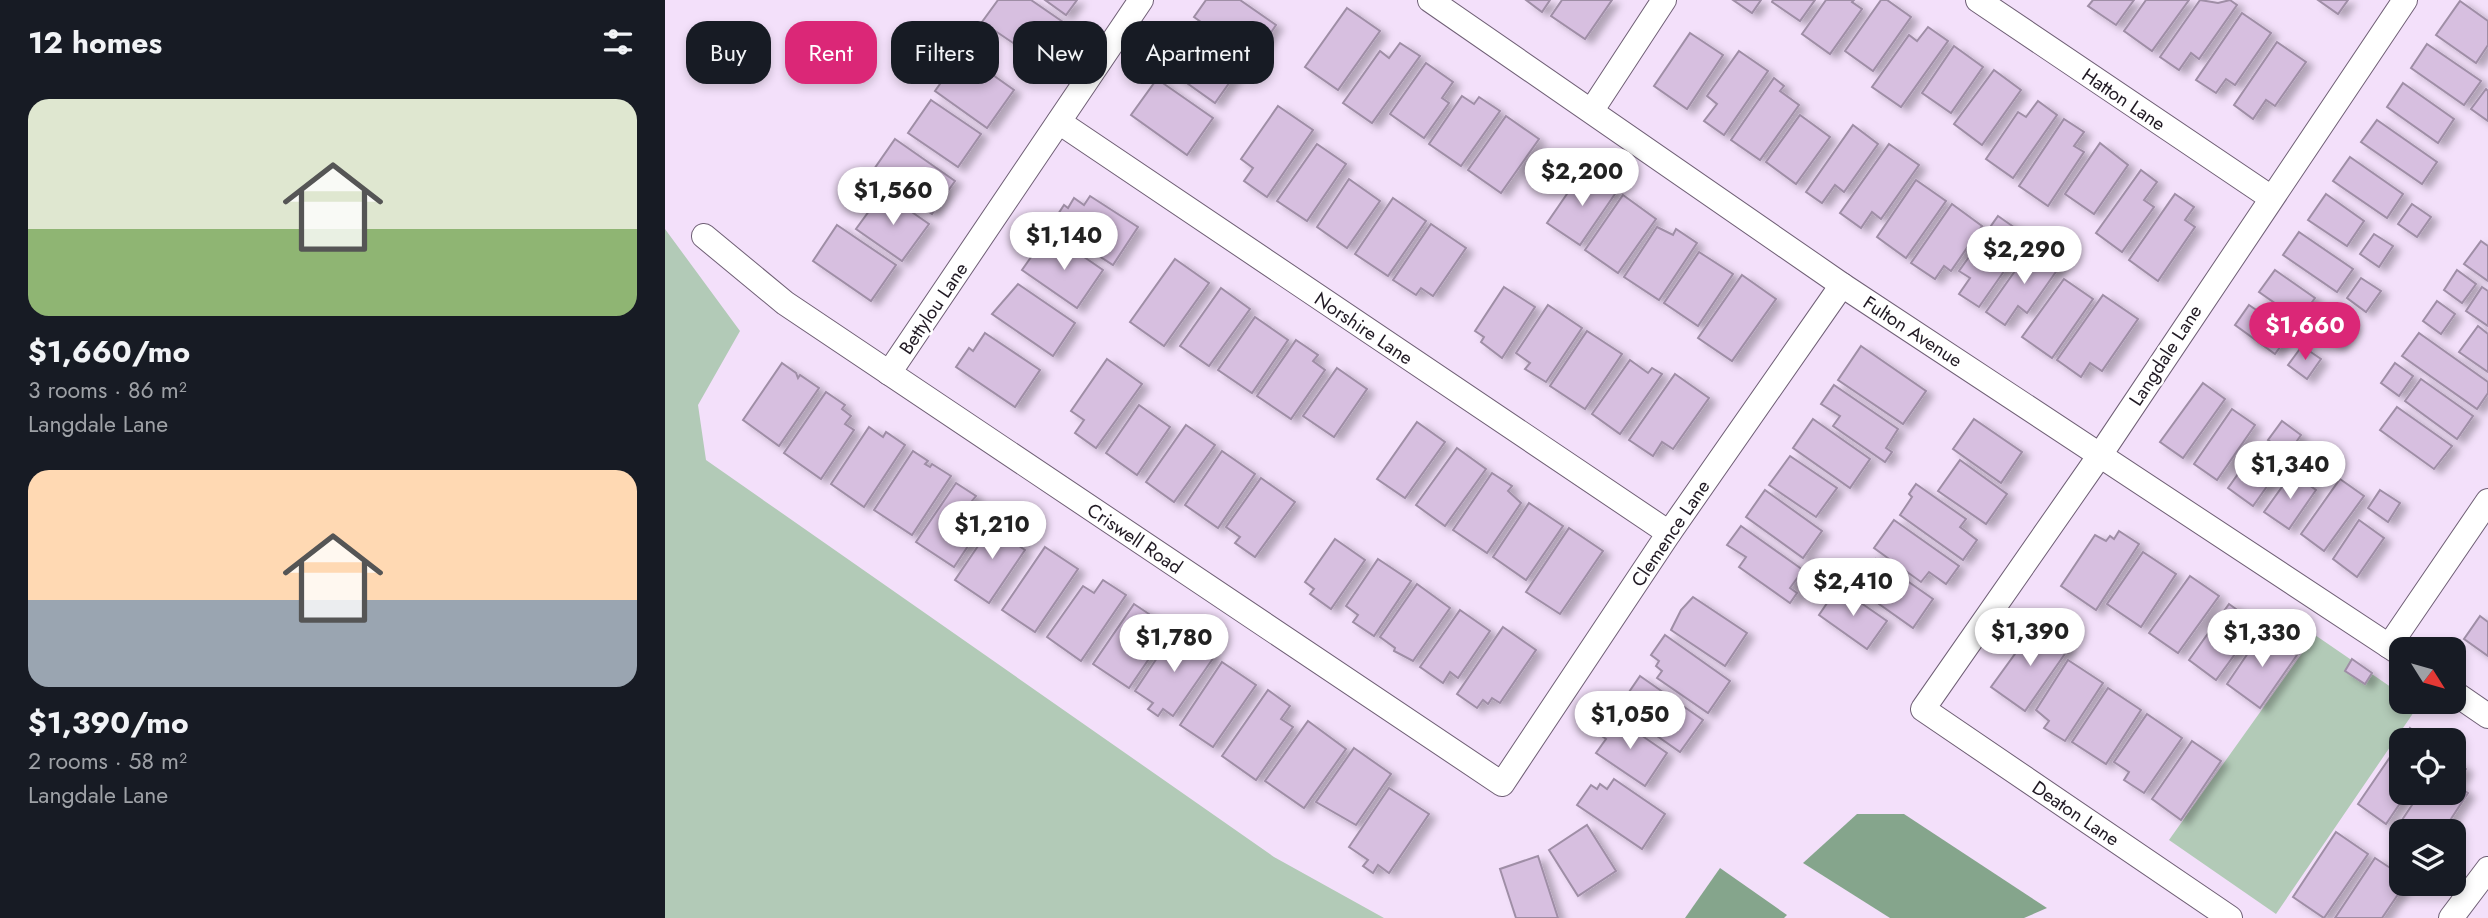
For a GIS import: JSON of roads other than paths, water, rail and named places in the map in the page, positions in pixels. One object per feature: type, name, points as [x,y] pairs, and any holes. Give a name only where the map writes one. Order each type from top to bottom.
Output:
[{"type":"street","name":"Bettylou Lane","points":[[889,373],[1142,0]]},
{"type":"street","name":"Fulton Avenue","points":[[1430,0],[1842,285],[2389,646]]},
{"type":"street","points":[[1592,110],[1664,0]]},
{"type":"street","name":"Hatton Lane","points":[[1978,0],[2270,197]]},
{"type":"street","name":"Langdale Lane","points":[[1923,709],[2099,454],[2405,0]]},
{"type":"street","name":"Norshire Lane","points":[[1059,122],[1669,533]]},
{"type":"street","name":"Criswell Road","points":[[704,236],[785,303],[1502,784]]},
{"type":"street","name":"Clemence Lane","points":[[1502,784],[1669,533],[1842,285]]},
{"type":"street","points":[[2403,637],[2488,502]]},
{"type":"street","points":[[2466,701],[2488,716]]},
{"type":"street","name":"Deaton Lane","points":[[1923,709],[2230,918]]},
{"type":"street","points":[[2452,918],[2488,869]]}]
